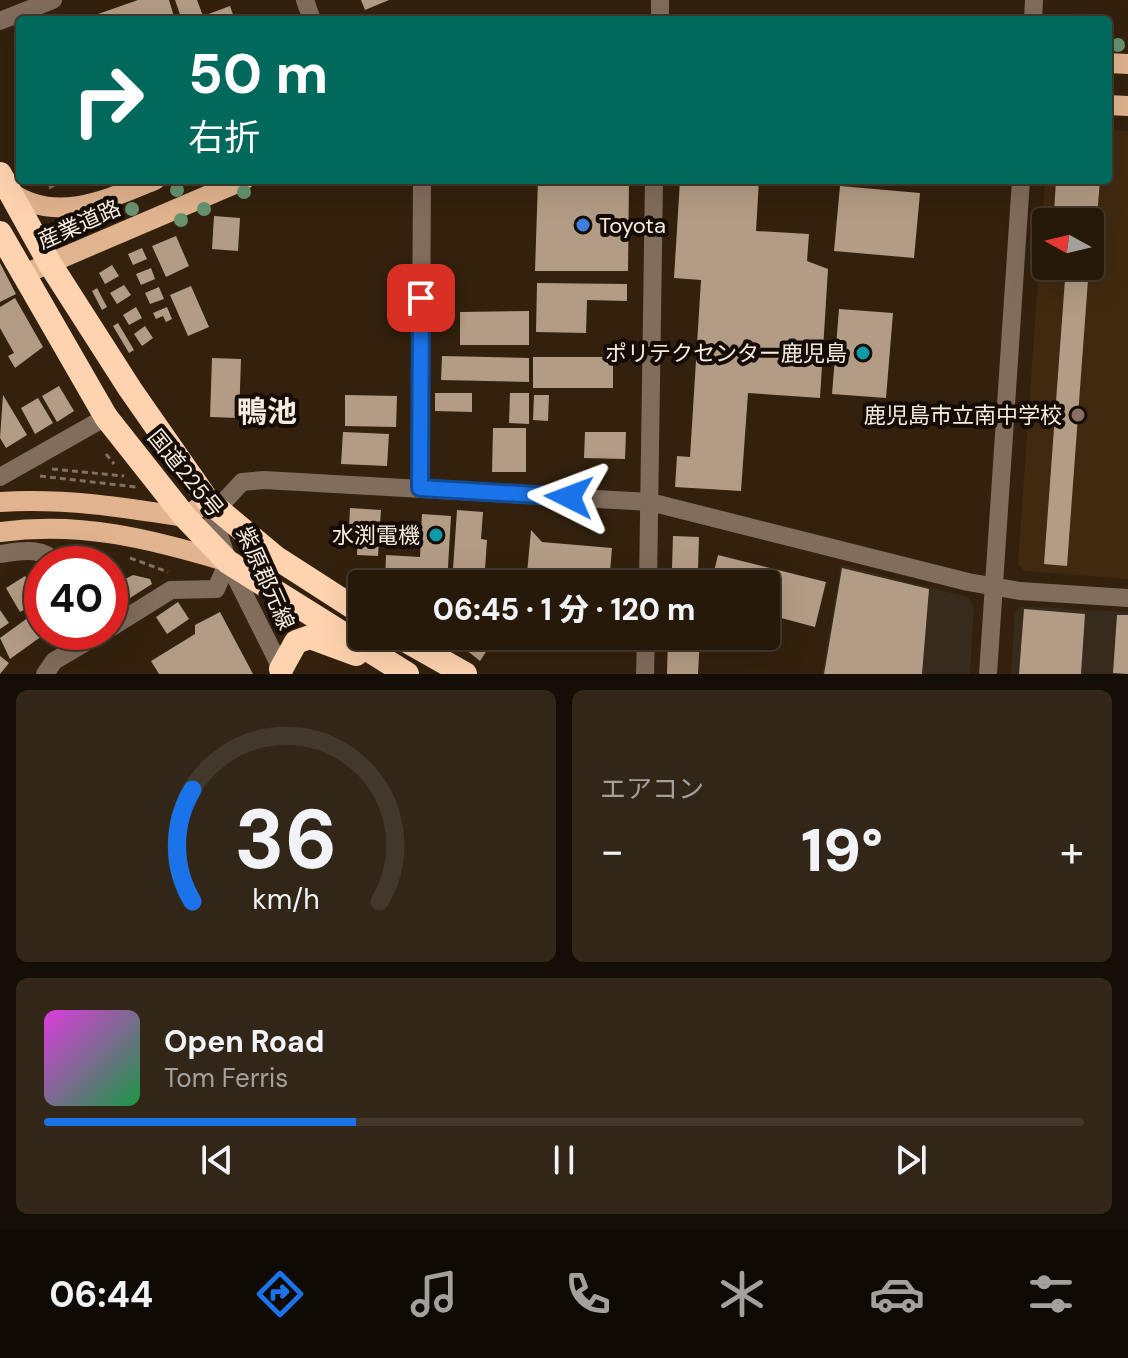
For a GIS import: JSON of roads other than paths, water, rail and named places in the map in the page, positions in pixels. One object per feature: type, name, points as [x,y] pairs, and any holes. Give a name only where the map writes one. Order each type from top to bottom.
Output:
[{"type":"highway","name":"国道225号","points":[[5,182],[50,264],[130,389],[213,505],[275,557],[348,604]]},
{"type":"highway","name":"国道225号","points":[[0,233],[106,417],[185,517],[228,562],[399,670]]},
{"type":"highway","points":[[282,673],[296,642],[310,637],[399,670]]},
{"type":"highway","points":[[423,650],[465,674]]},
{"type":"main road","name":"産業道路","points":[[5,182],[23,201],[53,209],[95,204],[145,184]]},
{"type":"main road","name":"産業道路","points":[[22,275],[235,184]]},
{"type":"main road","points":[[0,502],[50,499],[92,502],[185,517],[213,505]]},
{"type":"main road","points":[[0,532],[83,528],[123,533],[228,562]]},
{"type":"street","points":[[0,21],[53,0]]},
{"type":"street","points":[[420,488],[422,184]]},
{"type":"street","points":[[648,570],[654,184]]},
{"type":"street","points":[[988,674],[1021,184]]},
{"type":"street","points":[[0,477],[106,417]]},
{"type":"street","points":[[213,505],[242,482],[420,488],[650,502],[994,586],[1128,598]]},
{"type":"street","name":"紫原郡元線","points":[[213,505],[228,562],[282,673]]},
{"type":"street","points":[[0,554],[24,553]]},
{"type":"street","points":[[128,617],[171,590],[183,587],[203,592],[216,589],[228,562]]},
{"type":"street","points":[[45,674],[54,661],[73,650]]},
{"type":"street","points":[[645,674],[646,650]]},
{"type":"place","name":"Toyota","points":[[583,225]]},
{"type":"place","name":"ポリテクセンター鹿児島","points":[[863,353]]},
{"type":"place","name":"鹿児島市立南中学校","points":[[1078,415]]},
{"type":"place","name":"水渕電機","points":[[436,535]]},
{"type":"district","name":"鴨池","points":[[267,412]]}]
